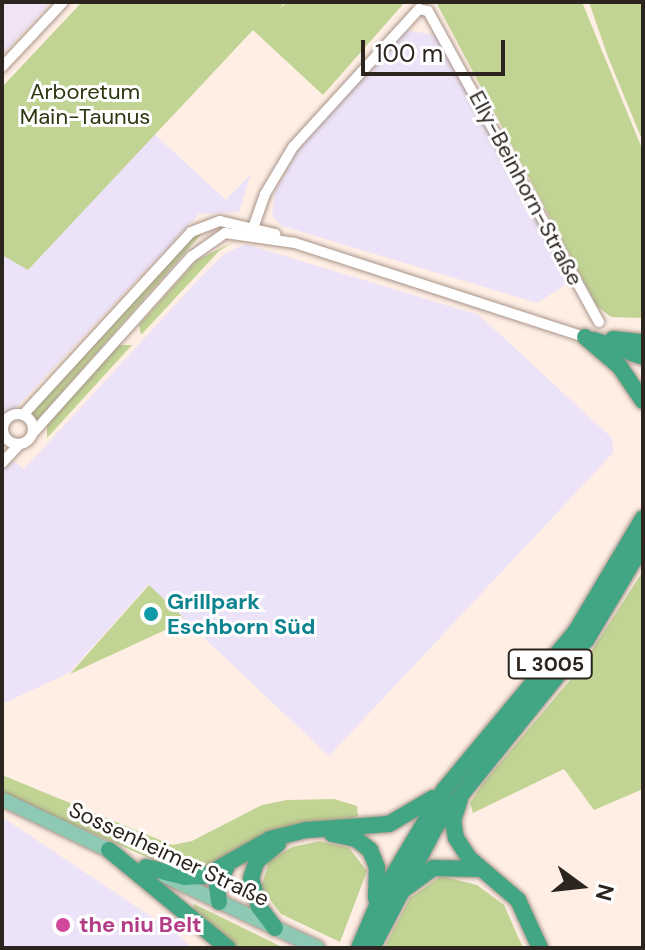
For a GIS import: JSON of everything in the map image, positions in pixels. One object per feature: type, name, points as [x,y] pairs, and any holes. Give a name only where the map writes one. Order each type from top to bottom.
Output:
[{"type":"highway","points":[[585,337],[643,342]]},
{"type":"highway","points":[[585,337],[643,357]]},
{"type":"highway","points":[[585,337],[620,367],[643,401]]},
{"type":"highway","points":[[641,522],[643,508]]},
{"type":"highway","name":"L 3005","points":[[359,948],[373,914],[444,790],[576,631],[641,522]]},
{"type":"highway","name":"L 3005","points":[[372,948],[393,900],[469,779],[579,651],[643,545]]},
{"type":"highway","points":[[469,779],[455,809],[454,830],[469,858],[518,900],[539,946]]},
{"type":"highway","points":[[146,867],[195,878],[226,868],[246,851],[285,834],[397,821],[444,790]]},
{"type":"highway","points":[[275,928],[259,907],[251,878],[264,853],[298,838],[347,836],[370,850],[378,877],[373,914]]},
{"type":"highway","points":[[109,850],[228,948]]},
{"type":"highway","points":[[393,900],[433,868],[468,866],[484,871]]},
{"type":"highway","points":[[219,902],[217,886],[226,868]]},
{"type":"main road","name":"Sossenheimer Straße","points":[[2,799],[318,948]]},
{"type":"street","points":[[2,67],[63,2]]},
{"type":"street","name":"Elly-Beinhorn-Straße","points":[[252,230],[293,147],[419,9],[428,11],[599,322]]},
{"type":"street","points":[[19,445],[3,434],[5,416],[23,415],[191,232],[220,221],[585,337]]},
{"type":"street","points":[[2,463],[33,433],[201,247],[225,233],[252,230]]},
{"type":"street","points":[[23,415],[33,424],[33,433]]},
{"type":"shaded area","points":[[2,2],[51,2],[2,55]]},
{"type":"shaded area","points":[[405,30],[441,36],[567,269],[564,286],[537,303],[282,226],[272,216],[275,192],[299,148]]},
{"type":"shaded area","points":[[154,134],[226,200],[251,174],[239,212],[199,214],[2,422],[2,255],[28,269]]},
{"type":"shaded area","points":[[245,244],[479,315],[612,438],[613,453],[329,756],[148,585],[69,673],[2,704],[2,452],[24,469],[199,279],[224,254]]},
{"type":"shaded area","points":[[2,817],[177,934],[193,948],[2,948]]},
{"type":"green space","name":"Arboretum Main-Taunus","points":[[82,2],[285,2],[280,8],[288,2],[405,2],[323,95],[253,30],[28,270],[2,255],[2,87]]},
{"type":"green space","points":[[436,2],[582,2],[643,151],[643,318],[611,317],[597,306]]},
{"type":"green space","points":[[589,2],[643,2],[643,142],[608,57]]},
{"type":"green space","points":[[204,231],[37,420],[30,413],[193,235]]},
{"type":"green space","points":[[235,241],[219,251],[141,335],[139,325],[197,260]]},
{"type":"green space","points":[[119,345],[132,345],[47,438],[47,425]]},
{"type":"green space","points":[[643,571],[643,789],[594,810],[564,769],[473,813],[470,803],[484,782],[581,667]]},
{"type":"green space","points":[[149,585],[183,617],[176,625],[70,674]]},
{"type":"green space","points":[[2,775],[172,845],[192,841],[262,805],[287,800],[334,799],[357,806],[358,816],[206,870],[179,871],[2,794]]},
{"type":"green space","points":[[320,841],[349,848],[367,871],[340,942],[281,914],[261,888],[269,861],[292,847]]},
{"type":"green space","points":[[441,876],[477,885],[504,905],[523,948],[384,948],[410,898]]},
{"type":"green space","points":[[194,904],[284,948],[236,948],[193,910]]},
{"type":"place","name":"Grillpark Eschborn Süd","points":[[151,614]]},
{"type":"place","name":"the niu Belt","points":[[63,925]]}]
